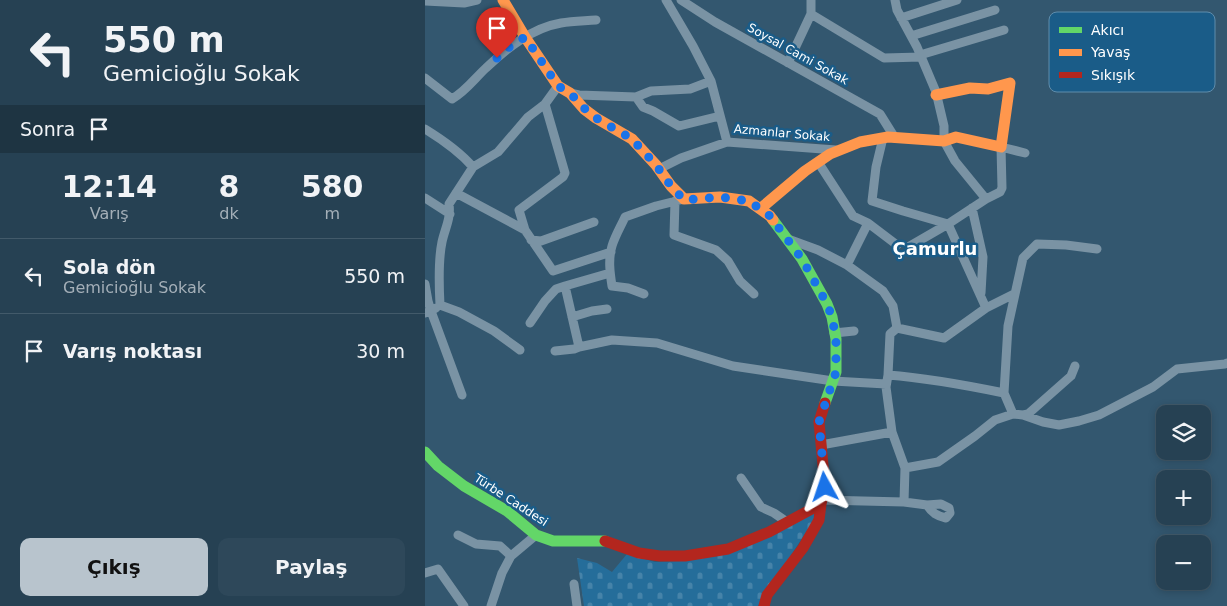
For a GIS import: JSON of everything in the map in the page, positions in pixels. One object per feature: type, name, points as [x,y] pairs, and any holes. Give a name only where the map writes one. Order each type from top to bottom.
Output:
[{"type":"street","points":[[429,1],[464,3],[477,0]]},
{"type":"street","points":[[503,0],[558,86],[570,93],[596,118],[632,139],[659,169],[680,200],[674,235],[716,250],[727,261],[740,281],[754,294]]},
{"type":"street","name":"Azmanlar Sokak","points":[[667,0],[711,81],[727,142],[840,150]]},
{"type":"street","name":"Soysal Cami Sokak","points":[[681,0],[715,22],[880,114],[895,138]]},
{"type":"street","points":[[788,63],[811,14],[811,0]]},
{"type":"street","points":[[895,0],[897,10],[921,56],[936,95],[944,126],[944,140],[955,161],[986,199]]},
{"type":"street","points":[[901,18],[957,0]]},
{"type":"street","points":[[911,36],[995,10]]},
{"type":"street","points":[[811,14],[884,58],[921,56],[1004,30]]},
{"type":"street","points":[[425,78],[452,99],[459,96],[485,68],[508,48],[538,29],[560,23],[596,20]]},
{"type":"street","points":[[570,93],[636,97],[651,91],[691,88],[711,81]]},
{"type":"street","points":[[910,246],[986,199],[1001,192],[1002,188],[1001,147],[1010,83],[989,89],[970,88],[936,95]]},
{"type":"street","points":[[440,306],[441,244],[451,214],[449,204],[473,167],[498,152],[528,117],[545,104],[558,86]]},
{"type":"street","points":[[606,96],[617,90]]},
{"type":"street","points":[[636,97],[643,107],[679,126],[720,116]]},
{"type":"street","points":[[545,104],[565,173],[563,177],[519,210],[525,230],[553,271],[611,252]]},
{"type":"street","points":[[425,129],[461,153],[473,167]]},
{"type":"street","points":[[760,209],[818,162],[831,154],[860,142],[883,138],[944,140],[957,137],[1025,152]]},
{"type":"street","points":[[883,138],[876,167],[872,201],[948,224],[986,308]]},
{"type":"street","points":[[659,169],[681,158],[727,142]]},
{"type":"street","points":[[818,162],[853,216],[867,223],[897,245]]},
{"type":"street","points":[[456,193],[525,230]]},
{"type":"street","points":[[644,294],[628,288],[612,286],[611,252],[625,217],[642,210],[680,200],[720,197],[749,201],[770,216],[802,259],[827,304],[832,317],[836,339],[836,372],[819,422],[825,487],[819,520],[803,548],[767,595],[764,606]]},
{"type":"street","points":[[425,198],[451,214]]},
{"type":"street","points":[[972,208],[983,257],[981,295]]},
{"type":"street","points":[[531,240],[541,241],[594,222]]},
{"type":"street","points":[[847,265],[867,223]]},
{"type":"street","points":[[788,239],[818,250],[847,265],[883,292],[893,306],[897,328]]},
{"type":"street","points":[[1097,249],[1037,244],[1023,258],[1008,326],[1004,393],[1018,415],[1059,425],[1079,421],[1099,415],[1153,387],[1177,369],[1227,363]]},
{"type":"street","points":[[530,323],[545,301],[557,289],[611,273]]},
{"type":"street","points":[[425,284],[428,312],[462,395]]},
{"type":"street","points":[[565,286],[579,347]]},
{"type":"street","points":[[904,502],[905,468],[892,432],[887,380],[889,334],[897,328],[944,338],[986,308],[1014,294]]},
{"type":"street","points":[[428,312],[440,306],[459,312],[494,331],[520,350]]},
{"type":"street","points":[[572,317],[592,310],[607,309]]},
{"type":"street","points":[[834,333],[854,331]]},
{"type":"street","points":[[555,351],[574,349],[612,340],[657,343],[733,366],[833,381],[887,380],[915,377],[963,384],[1004,393]]},
{"type":"street","points":[[905,468],[938,462],[995,420],[1028,414],[1071,376],[1075,366]]},
{"type":"street","points":[[821,445],[892,432]]},
{"type":"street","name":"Türbe Caddesi","points":[[425,452],[438,466],[464,486],[507,511],[536,535],[553,541],[604,541],[639,553],[660,556],[685,556],[728,549],[769,532],[821,502]]},
{"type":"street","points":[[741,478],[761,507],[787,522]]},
{"type":"street","points":[[821,502],[904,502],[927,505]]},
{"type":"street","points":[[491,606],[511,556],[536,535]]},
{"type":"street","points":[[458,536],[476,544],[500,546],[511,556]]},
{"type":"street","points":[[425,573],[438,569],[464,606]]},
{"type":"street","points":[[573,584],[577,606]]},
{"type":"green space","points":[[816,512],[812,523],[758,606],[584,606],[577,558],[597,563],[612,572],[627,554],[655,562],[683,561]]},
{"type":"traffic: fast","points":[[773,220],[802,259],[827,304],[832,317],[836,339],[836,372],[825,403]]},
{"type":"traffic: fast","points":[[425,452],[438,466],[464,486],[507,511],[536,535],[553,541],[605,541]]},
{"type":"traffic: slow","points":[[503,0],[558,86],[570,93],[584,109],[596,118],[632,139],[684,199],[720,197],[749,201],[773,220]]},
{"type":"traffic: slow","points":[[760,209],[805,171],[830,154],[860,142],[888,137],[944,141],[956,137],[1001,147],[1010,83],[988,89],[970,88],[936,95]]},
{"type":"traffic: jam","points":[[764,606],[767,595],[803,548],[819,520],[825,487],[819,422],[825,403]]},
{"type":"traffic: jam","points":[[605,541],[639,553],[660,556],[685,556],[728,549],[769,532],[821,504]]},
{"type":"district","name":"Çamurlu","points":[[935,248]]},
{"type":"route","points":[[497,58],[525,37],[558,86],[570,93],[596,118],[632,139],[684,200],[720,197],[749,201],[770,216],[788,239],[802,259],[827,304],[832,317],[836,339],[836,372],[819,422],[825,487]]}]
